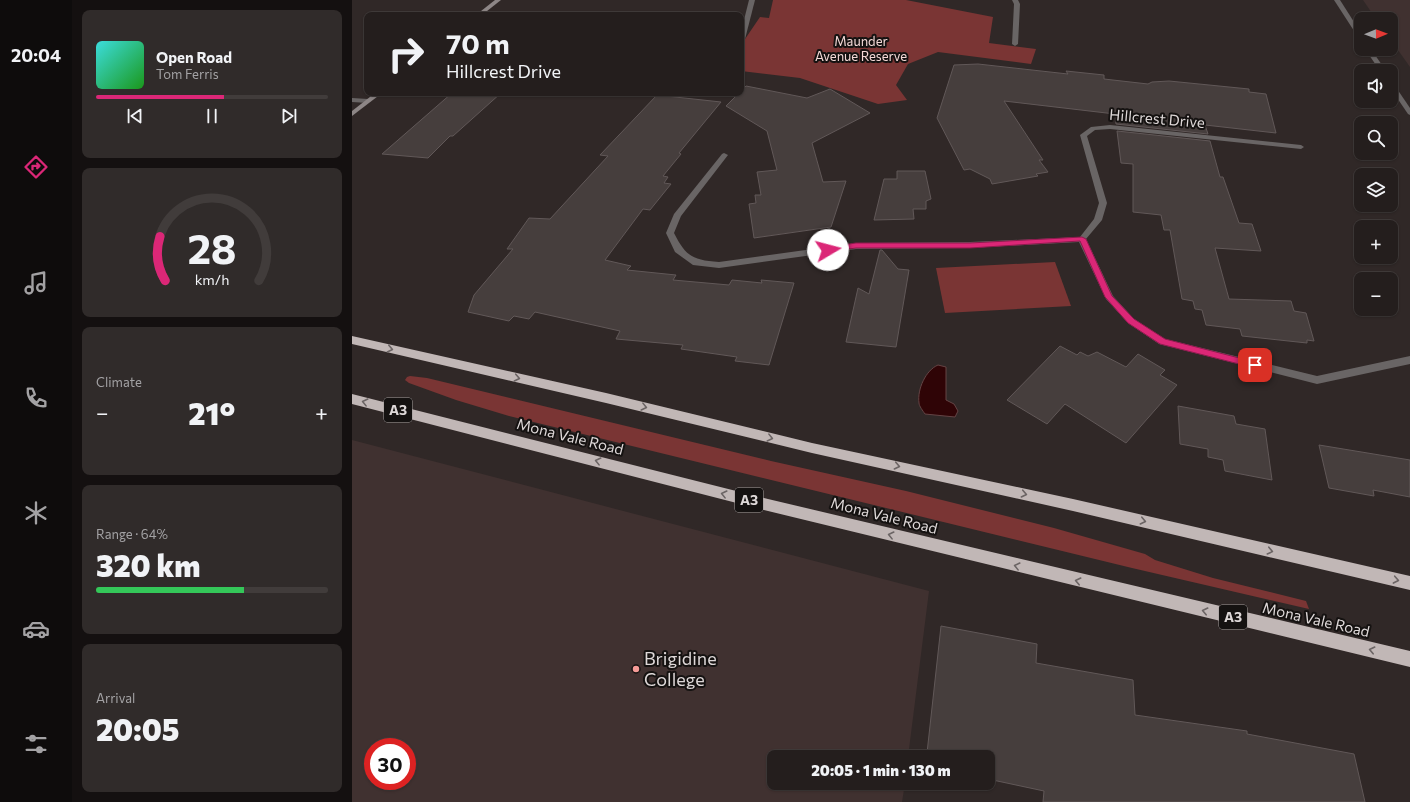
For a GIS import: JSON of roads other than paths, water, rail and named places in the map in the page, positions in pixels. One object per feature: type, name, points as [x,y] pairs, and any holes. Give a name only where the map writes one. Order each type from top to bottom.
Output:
[{"type":"highway","points":[[352,340],[606,398],[812,448],[1073,505],[1410,583]]},
{"type":"highway","name":"Mona Vale Road","points":[[352,399],[776,507],[1410,659]]},
{"type":"street","points":[[483,12],[498,0]]},
{"type":"street","points":[[744,31],[752,0]]},
{"type":"street","points":[[1015,0],[1017,4],[1015,44]]},
{"type":"street","points":[[1337,0],[1354,26]]},
{"type":"street","points":[[1398,95],[1410,113]]},
{"type":"street","points":[[352,114],[375,96]]},
{"type":"street","points":[[352,100],[368,101]]},
{"type":"street","name":"Hillcrest Drive","points":[[1082,239],[1098,220],[1103,203],[1083,135],[1093,128],[1110,127],[1301,147]]},
{"type":"street","points":[[724,155],[677,216],[670,233],[678,250],[696,263],[719,265],[856,246],[970,246],[1082,239],[1109,297],[1131,321],[1162,342],[1317,380],[1410,360]]},
{"type":"place","name":"Brigidine College","points":[[636,669]]},
{"type":"park label","name":"Maunder Avenue Reserve","points":[[861,48]]}]
